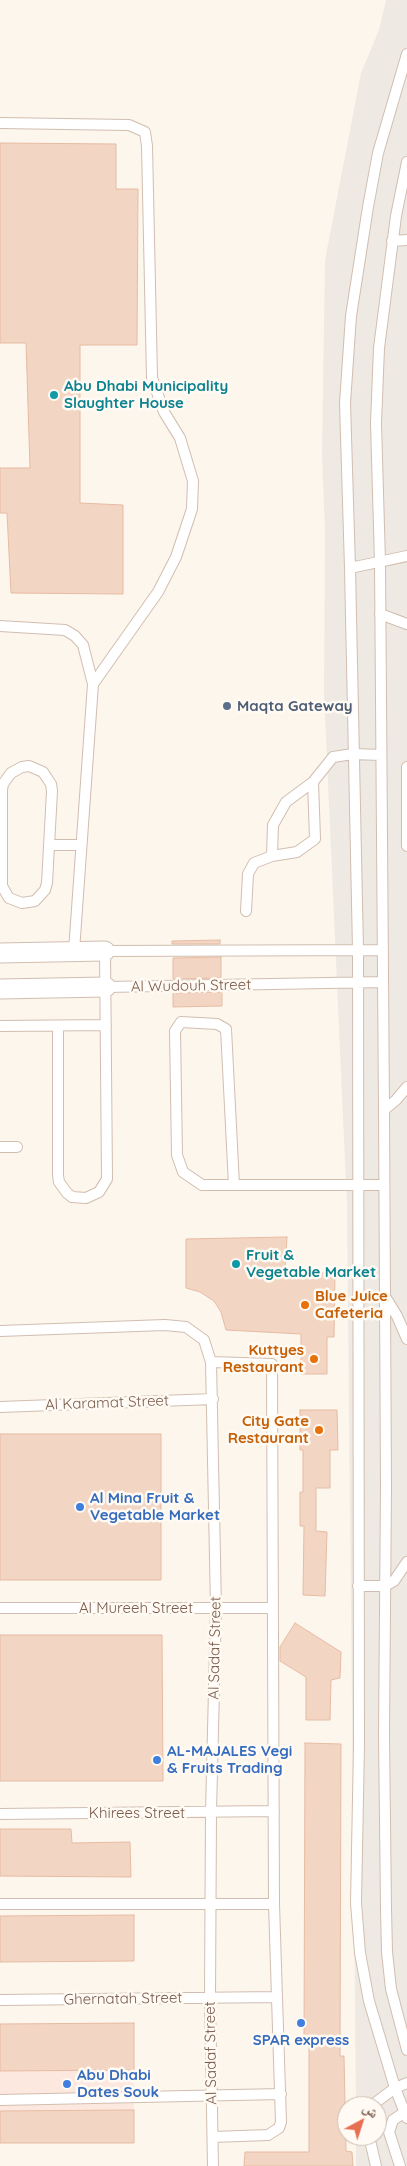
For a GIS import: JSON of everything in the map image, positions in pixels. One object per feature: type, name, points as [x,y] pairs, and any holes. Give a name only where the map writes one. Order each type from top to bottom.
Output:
[{"type":"street","points":[[0,953],[105,951]]},
{"type":"street","name":"Al Wudouh Street","points":[[0,989],[106,987]]},
{"type":"lane","points":[[400,2166],[389,2132],[394,2120],[406,2115],[395,2088],[368,2000],[360,1953],[356,1903],[359,1745],[358,950],[350,568],[344,403],[352,316],[378,153],[407,54]]},
{"type":"lane","points":[[0,123],[129,125],[145,132],[147,146],[152,378],[164,412],[180,438],[193,481],[192,510],[176,557],[158,592],[93,684]]},
{"type":"lane","points":[[407,162],[392,241],[379,348],[376,423],[380,562],[383,950],[385,1298],[384,1734],[387,1952],[391,1989],[407,2050]]},
{"type":"lane","points":[[392,241],[407,240]]},
{"type":"lane","points":[[350,568],[407,556]]},
{"type":"lane","points":[[380,614],[407,624]]},
{"type":"lane","points":[[0,626],[65,630],[75,636],[83,645],[93,684],[74,951]]},
{"type":"lane","points":[[272,856],[273,825],[286,802],[313,782],[333,757],[353,754],[381,754]]},
{"type":"lane","points":[[22,767],[36,768],[43,772],[51,784],[49,845],[47,883],[41,896],[28,903],[22,903],[9,898],[2,886],[2,790],[6,778],[16,769],[22,767]]},
{"type":"lane","points":[[407,767],[407,846]]},
{"type":"lane","points":[[246,911],[248,874],[254,863],[272,856],[296,852],[315,838],[313,782]]},
{"type":"lane","points":[[49,845],[81,845]]},
{"type":"lane","points":[[58,1026],[59,1182],[67,1193],[79,1198],[86,1198],[99,1192],[107,1179],[105,951],[383,950]]},
{"type":"lane","name":"Al Wudouh Street","points":[[106,987],[383,982]]},
{"type":"lane","points":[[234,1185],[226,1029],[217,1024],[181,1022],[175,1031],[178,1155],[183,1172],[202,1185],[234,1185],[358,1185],[384,1185]]},
{"type":"lane","points":[[0,1026],[106,1025]]},
{"type":"lane","points":[[384,1110],[407,1087]]},
{"type":"lane","points":[[0,1147],[18,1147]]},
{"type":"lane","points":[[385,1298],[407,1339]]},
{"type":"lane","name":"Al Sadaf Street","points":[[0,1331],[186,1327],[204,1340],[211,1362],[216,1608],[211,1812],[210,1998],[213,2166]]},
{"type":"lane","points":[[211,1362],[272,1364],[271,1608],[274,1904],[281,2122],[279,2128],[274,2133],[268,2135],[213,2137]]},
{"type":"lane","name":"Al Karamat Street","points":[[0,1407],[213,1398]]},
{"type":"lane","points":[[358,1586],[385,1586],[394,1581],[407,1562]]},
{"type":"lane","name":"Al Mureeh Street","points":[[0,1608],[271,1608]]},
{"type":"lane","name":"Khirees Street","points":[[0,1814],[274,1812]]},
{"type":"lane","points":[[0,1904],[274,1904]]},
{"type":"lane","name":"Ghernatah Street","points":[[0,2000],[277,1997]]},
{"type":"lane","points":[[384,2096],[395,2088],[407,2083]]},
{"type":"lane","points":[[0,2100],[280,2094]]},
{"type":"lane","points":[[371,2146],[376,2166]]},
{"type":"lane","points":[[368,2166],[372,2151]]},
{"type":"shaded area","points":[[386,0],[407,0],[407,2166],[356,2166],[356,2146],[387,2146],[387,2096],[356,2096],[347,1206],[324,694],[325,531],[322,455],[325,260],[361,73],[379,30]]},
{"type":"shaded area","name":"Abu Dhabi Dates Souk","points":[[134,2023],[134,2143],[0,2143],[0,2024]]},
{"type":"building","name":"Abu Dhabi Municipality Slaughter House","points":[[0,143],[116,144],[116,189],[138,189],[137,345],[80,345],[80,503],[123,505],[123,594],[11,593],[7,513],[0,513],[0,468],[30,468],[26,343],[0,343]]},
{"type":"building","points":[[220,940],[220,944],[172,944],[172,941]]},
{"type":"building","points":[[221,957],[221,978],[173,979],[173,958]]},
{"type":"building","points":[[222,992],[222,1006],[173,1007],[173,993]]},
{"type":"building","name":"Fruit & Vegetable Market","points":[[287,1237],[285,1272],[335,1273],[334,1337],[327,1337],[327,1374],[301,1374],[301,1334],[226,1330],[221,1312],[214,1301],[200,1292],[186,1288],[186,1239]]},
{"type":"building","points":[[300,1410],[337,1410],[338,1450],[330,1450],[330,1488],[316,1488],[316,1531],[327,1532],[325,1596],[303,1595],[304,1526],[300,1526],[300,1492],[303,1492],[303,1450],[300,1450]]},
{"type":"building","name":"Al Mina Fruit & Vegetable Market","points":[[0,1434],[161,1434],[161,1580],[0,1580]]},
{"type":"building","points":[[295,1623],[341,1652],[340,1678],[331,1680],[330,1720],[306,1720],[306,1677],[280,1661],[280,1647]]},
{"type":"building","points":[[0,1635],[162,1635],[163,1781],[0,1781]]},
{"type":"building","points":[[305,1743],[341,1744],[340,2056],[344,2056],[345,2096],[337,2096],[337,2146],[346,2146],[346,2151],[352,2152],[353,2166],[244,2166],[245,2152],[309,2152],[309,2043],[304,2043]]},
{"type":"building","points":[[0,1829],[71,1829],[72,1843],[130,1842],[131,1877],[0,1876]]},
{"type":"building","points":[[134,1915],[134,1961],[0,1962],[0,1916]]},
{"type":"building","points":[[134,2023],[134,2070],[0,2071],[0,2024]]},
{"type":"building","points":[[134,2110],[134,2143],[0,2143],[0,2111]]},
{"type":"place","name":"Abu Dhabi Municipality Slaughter House","points":[[54,395]]},
{"type":"place","name":"Maqta Gateway","points":[[227,706]]},
{"type":"place","name":"Fruit & Vegetable Market","points":[[236,1264]]},
{"type":"place","name":"Blue Juice Cafeteria","points":[[305,1305]]},
{"type":"place","name":"Kuttyes Restaurant","points":[[314,1359]]},
{"type":"place","name":"City Gate Restaurant","points":[[319,1430]]},
{"type":"place","name":"Al Mina Fruit & Vegetable Market","points":[[80,1507]]},
{"type":"place","name":"AL-MAJALES Vegi & Fruits Trading","points":[[157,1760]]},
{"type":"place","name":"SPAR express","points":[[301,2023]]},
{"type":"place","name":"Abu Dhabi Dates Souk","points":[[67,2084]]}]
